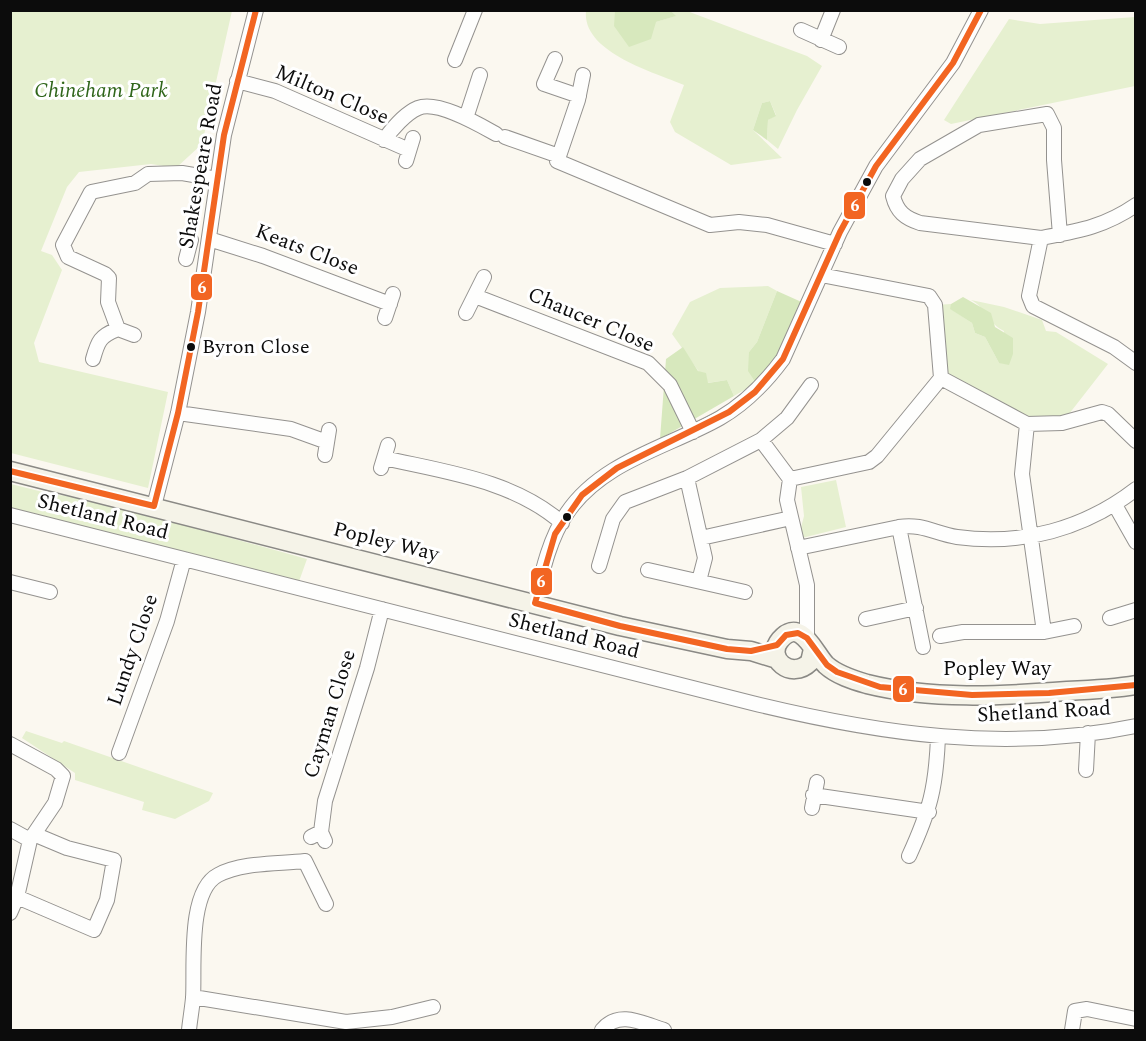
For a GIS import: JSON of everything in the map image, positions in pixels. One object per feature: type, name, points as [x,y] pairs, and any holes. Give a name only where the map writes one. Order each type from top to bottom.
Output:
[{"type":"street","name":"Shakespeare Road","points":[[154,506],[178,413],[208,244],[217,179],[237,81],[256,10]]},
{"type":"street","points":[[821,40],[833,10]]},
{"type":"street","points":[[535,603],[550,546],[574,504],[589,489],[618,467],[723,416],[753,394],[771,375],[788,350],[835,244],[876,166],[953,63],[981,10]]},
{"type":"street","points":[[455,60],[472,12]]},
{"type":"street","points":[[801,30],[839,47]]},
{"type":"street","points":[[555,59],[544,84],[579,96]]},
{"type":"street","points":[[466,118],[480,75]]},
{"type":"street","points":[[583,75],[579,96],[557,161],[710,225],[739,222],[767,225],[835,244]]},
{"type":"street","name":"Milton Close","points":[[237,81],[275,91],[409,150]]},
{"type":"street","points":[[384,140],[392,129],[418,108],[434,107],[559,156]]},
{"type":"street","points":[[1060,235],[1054,128],[1047,114],[980,125],[951,140],[920,159],[902,179],[893,196],[900,212],[906,218],[920,223],[1041,238],[1060,235],[1105,224],[1136,205]]},
{"type":"street","points":[[134,335],[118,328],[108,302],[109,278],[105,273],[68,257],[64,252],[63,245],[86,199],[91,192],[135,183],[148,174],[182,173],[217,179]]},
{"type":"street","points":[[1041,238],[1029,296],[1033,306],[1114,347],[1136,363]]},
{"type":"street","name":"Keats Close","points":[[186,259],[190,243],[208,244],[263,256],[392,299],[385,318]]},
{"type":"street","points":[[790,479],[869,462],[877,456],[941,378],[935,304],[929,296],[821,275]]},
{"type":"street","points":[[466,313],[484,277]]},
{"type":"street","name":"Chaucer Close","points":[[475,296],[648,363],[670,385],[693,432]]},
{"type":"street","points":[[93,359],[98,339],[118,328]]},
{"type":"street","points":[[941,378],[1027,424],[1062,423],[1102,412],[1108,414],[1136,441]]},
{"type":"street","points":[[599,566],[618,509],[639,495],[687,478],[761,440],[787,418],[812,385]]},
{"type":"street","points":[[178,413],[291,429],[327,442]]},
{"type":"street","points":[[1027,424],[1022,474],[1044,632]]},
{"type":"street","points":[[761,440],[790,479],[787,500],[807,585],[810,662],[805,667]]},
{"type":"street","points":[[384,457],[486,482],[516,493],[526,497],[562,523]]},
{"type":"street","name":"Popley Way","points":[[10,471],[620,626],[726,649],[751,651],[780,646],[798,633],[810,643],[827,666],[848,678],[880,687],[972,695],[1049,693],[1136,685]]},
{"type":"street","points":[[687,478],[705,558],[699,581]]},
{"type":"street","points":[[798,548],[899,527],[921,526],[953,537],[980,540],[1030,537],[1072,525],[1115,505],[1136,489]]},
{"type":"street","points":[[1115,505],[1136,543]]},
{"type":"street","name":"Shetland Road","points":[[11,517],[814,718],[874,730],[938,737],[1030,738],[1136,726]]},
{"type":"street","points":[[701,538],[791,518]]},
{"type":"street","points":[[899,527],[923,647]]},
{"type":"street","name":"Lundy Close","points":[[120,754],[167,621],[184,559]]},
{"type":"street","points":[[648,570],[745,592]]},
{"type":"street","points":[[10,582],[50,592]]},
{"type":"street","points":[[780,646],[806,603]]},
{"type":"street","points":[[866,619],[916,608]]},
{"type":"street","name":"Cayman Close","points":[[319,836],[325,801],[367,668],[382,609]]},
{"type":"street","points":[[1110,618],[1136,610]]},
{"type":"street","points":[[940,636],[970,633],[1044,632],[1074,626]]},
{"type":"street","name":"Popley Way","points":[[780,646],[787,669],[827,666]]},
{"type":"street","points":[[1086,770],[1088,733]]},
{"type":"street","points":[[909,856],[929,812],[933,794],[938,737]]},
{"type":"street","points":[[10,744],[56,769],[63,776],[55,803],[33,837],[17,897],[10,913]]},
{"type":"street","points":[[814,795],[929,812]]},
{"type":"street","points":[[10,829],[67,848],[114,860],[106,900],[94,930],[17,897]]},
{"type":"street","points":[[189,1030],[193,997],[192,960],[201,896],[216,875],[243,867],[305,861],[326,904]]},
{"type":"street","points":[[193,997],[346,1022],[392,1017],[433,1008]]},
{"type":"street","points":[[1071,1030],[1075,1011],[1087,1009],[1136,1019]]},
{"type":"street","points":[[602,1030],[610,1023],[624,1018],[664,1030]]},
{"type":"green space","name":"Chineham Park","points":[[10,11],[232,11],[202,144],[176,168],[151,164],[79,172],[67,187],[41,251],[52,255],[62,270],[34,343],[39,362],[168,392],[148,488],[11,453]]},
{"type":"green space","points":[[586,11],[615,11],[615,26],[656,22],[675,16],[671,11],[687,11],[807,56],[822,66],[778,149],[767,140],[768,120],[776,115],[770,101],[762,103],[753,130],[782,158],[731,165],[675,132],[670,122],[684,85],[638,67],[607,49],[595,38],[588,25]]},
{"type":"green space","points":[[615,11],[671,11],[676,16],[656,22],[651,39],[629,47],[614,26]]},
{"type":"green space","points":[[1135,17],[1135,86],[951,124],[944,120],[1009,19],[1040,24]]},
{"type":"green space","points":[[770,101],[776,116],[768,120],[767,140],[753,130],[762,103]]},
{"type":"green space","points":[[768,286],[777,291],[757,342],[749,352],[756,383],[734,396],[727,380],[707,383],[672,334],[690,302],[720,288]]},
{"type":"green space","points":[[777,291],[806,304],[792,341],[756,383],[748,371],[749,352],[757,342]]},
{"type":"green space","points":[[963,297],[991,313],[995,327],[1013,338],[1013,354],[1009,365],[999,363],[985,337],[975,333],[972,323],[950,309],[951,304]]},
{"type":"green space","points":[[971,300],[1004,307],[1042,320],[1046,331],[1056,332],[1108,364],[1062,423],[1027,424],[941,378],[935,305],[951,304],[951,309],[972,323],[975,333],[985,337],[999,363],[1004,331]]},
{"type":"green space","points":[[683,347],[698,371],[706,373],[708,383],[727,380],[734,396],[660,439],[666,359]]},
{"type":"green space","points":[[836,480],[846,527],[798,539],[804,516],[801,487]]},
{"type":"green space","points":[[11,484],[55,495],[79,496],[307,559],[297,587],[11,516]]},
{"type":"green space","points":[[26,731],[62,743],[64,741],[213,793],[209,801],[175,819],[142,810],[144,802],[75,780],[75,773],[22,738]]},
{"type":"transit line","name":"6","points":[[10,471],[154,506],[178,413],[198,312],[224,135],[256,10]]},
{"type":"transit line","name":"6","points":[[981,10],[953,63],[876,166],[840,232],[783,359],[755,392],[729,412],[617,468],[582,495],[555,534],[535,603],[620,626],[727,649],[751,651],[777,645],[786,635],[798,633],[807,638],[827,665],[837,672],[880,687],[972,695],[1049,693],[1136,685]]},
{"type":"place","name":"Byron Close","points":[[191,347]]}]
